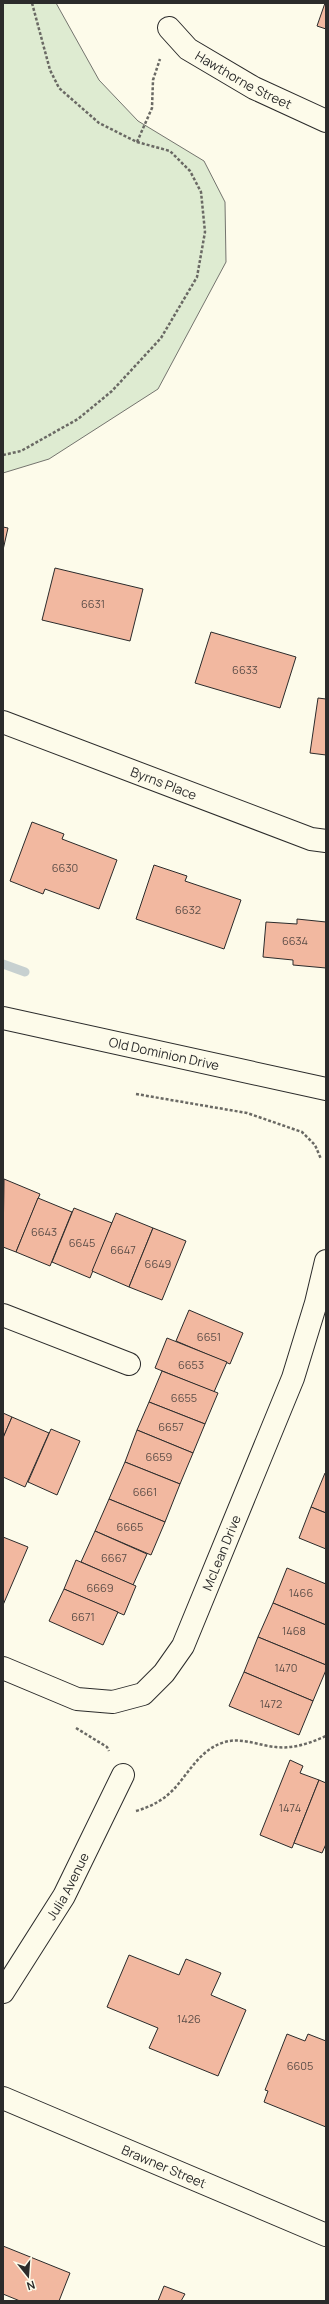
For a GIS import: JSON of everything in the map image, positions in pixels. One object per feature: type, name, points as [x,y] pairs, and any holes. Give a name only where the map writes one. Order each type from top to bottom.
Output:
[{"type":"street","name":"Hawthorne Street","points":[[169,28],[188,50],[254,88],[326,121]]},
{"type":"street","name":"Byrns Place","points":[[3,722],[304,836],[326,842]]},
{"type":"street","name":"Old Dominion Drive","points":[[3,1018],[326,1089]]},
{"type":"street","name":"McLean Drive","points":[[3,1668],[77,1700],[113,1702],[143,1694],[164,1673],[183,1646],[293,1378],[316,1303],[326,1261]]},
{"type":"street","points":[[3,1315],[129,1364]]},
{"type":"street","name":"Julia Avenue","points":[[3,1992],[64,1896],[123,1775]]},
{"type":"street","name":"Brawner Street","points":[[3,2098],[326,2235]]},
{"type":"path","points":[[3,455],[21,451],[78,419],[112,392],[161,338],[197,277],[205,232],[201,192],[190,171],[170,151],[137,142],[99,123],[59,88],[50,70],[32,3]]},
{"type":"path","points":[[137,142],[152,108],[153,80],[169,28]]},
{"type":"path","points":[[136,1094],[247,1113],[302,1132],[315,1145],[321,1159]]},
{"type":"path","points":[[77,1700],[73,1726],[107,1747],[123,1775]]},
{"type":"path","points":[[102,1818],[135,1812],[154,1805],[172,1791],[199,1758],[211,1748],[226,1742],[240,1740],[277,1748],[296,1747],[326,1736]]},
{"type":"green space","points":[[3,3],[56,3],[99,80],[138,121],[204,161],[225,202],[226,262],[158,389],[49,459],[3,473]]},
{"type":"building","points":[[326,3],[326,29],[317,26]]},
{"type":"building","points":[[3,527],[8,528],[3,550]]},
{"type":"building","points":[[55,568],[143,589],[130,641],[42,620]]},
{"type":"building","points":[[211,632],[296,657],[280,708],[195,683]]},
{"type":"building","points":[[318,698],[326,699],[326,755],[310,753]]},
{"type":"building","points":[[32,822],[64,834],[62,839],[117,860],[99,909],[45,889],[43,894],[10,881]]},
{"type":"building","points":[[154,865],[187,876],[185,881],[241,900],[224,949],[136,919]]},
{"type":"building","points":[[297,919],[326,922],[326,968],[293,965],[293,960],[263,957],[266,922],[297,924]]},
{"type":"building","points":[[4,1179],[40,1194],[16,1252],[3,1247]]},
{"type":"building","points":[[38,1198],[72,1212],[50,1266],[16,1252]]},
{"type":"building","points":[[74,1208],[112,1223],[90,1278],[52,1262]]},
{"type":"building","points":[[116,1213],[153,1228],[129,1287],[92,1271]]},
{"type":"building","points":[[153,1228],[186,1241],[162,1300],[129,1287]]},
{"type":"building","points":[[189,1310],[243,1333],[230,1364],[176,1341]]},
{"type":"building","points":[[167,1338],[227,1362],[214,1392],[155,1368]]},
{"type":"building","points":[[162,1371],[218,1393],[205,1424],[149,1402]]},
{"type":"building","points":[[149,1402],[205,1424],[193,1453],[137,1430]]},
{"type":"building","points":[[3,1413],[12,1417],[3,1438]]},
{"type":"building","points":[[12,1417],[49,1433],[25,1487],[3,1477],[3,1438]]},
{"type":"building","points":[[51,1429],[80,1441],[57,1495],[28,1482]]},
{"type":"building","points":[[137,1430],[193,1453],[180,1484],[125,1462]]},
{"type":"building","points":[[125,1462],[180,1484],[165,1522],[109,1499]]},
{"type":"building","points":[[326,1473],[326,1513],[311,1507]]},
{"type":"building","points":[[109,1499],[165,1522],[151,1555],[95,1531]]},
{"type":"building","points":[[311,1507],[326,1513],[326,1549],[299,1538]]},
{"type":"building","points":[[95,1531],[147,1554],[133,1585],[81,1562]]},
{"type":"building","points":[[3,1537],[28,1547],[3,1605]]},
{"type":"building","points":[[76,1560],[136,1586],[124,1615],[64,1589]]},
{"type":"building","points":[[287,1568],[326,1584],[326,1625],[273,1603]]},
{"type":"building","points":[[64,1589],[118,1612],[103,1645],[49,1621]]},
{"type":"building","points":[[273,1603],[326,1625],[326,1665],[258,1637]]},
{"type":"building","points":[[258,1637],[326,1665],[326,1670],[313,1701],[244,1672]]},
{"type":"building","points":[[244,1672],[313,1701],[299,1735],[229,1706]]},
{"type":"building","points":[[290,1760],[303,1766],[300,1773],[319,1780],[292,1848],[260,1835]]},
{"type":"building","points":[[319,1780],[326,1783],[326,1844],[322,1853],[294,1843]]},
{"type":"building","points":[[129,1955],[179,1975],[186,1959],[221,1973],[211,1995],[246,2010],[218,2076],[149,2048],[158,2028],[107,2007]]},
{"type":"building","points":[[287,2034],[305,2041],[308,2034],[326,2041],[326,2127],[264,2102],[268,2091],[265,2090]]},
{"type":"building","points":[[3,2246],[70,2273],[59,2301],[20,2301],[3,2294]]},
{"type":"building","points":[[164,2286],[185,2294],[181,2301],[158,2301]]},
{"type":"waterway","points":[[3,964],[25,972]]}]
